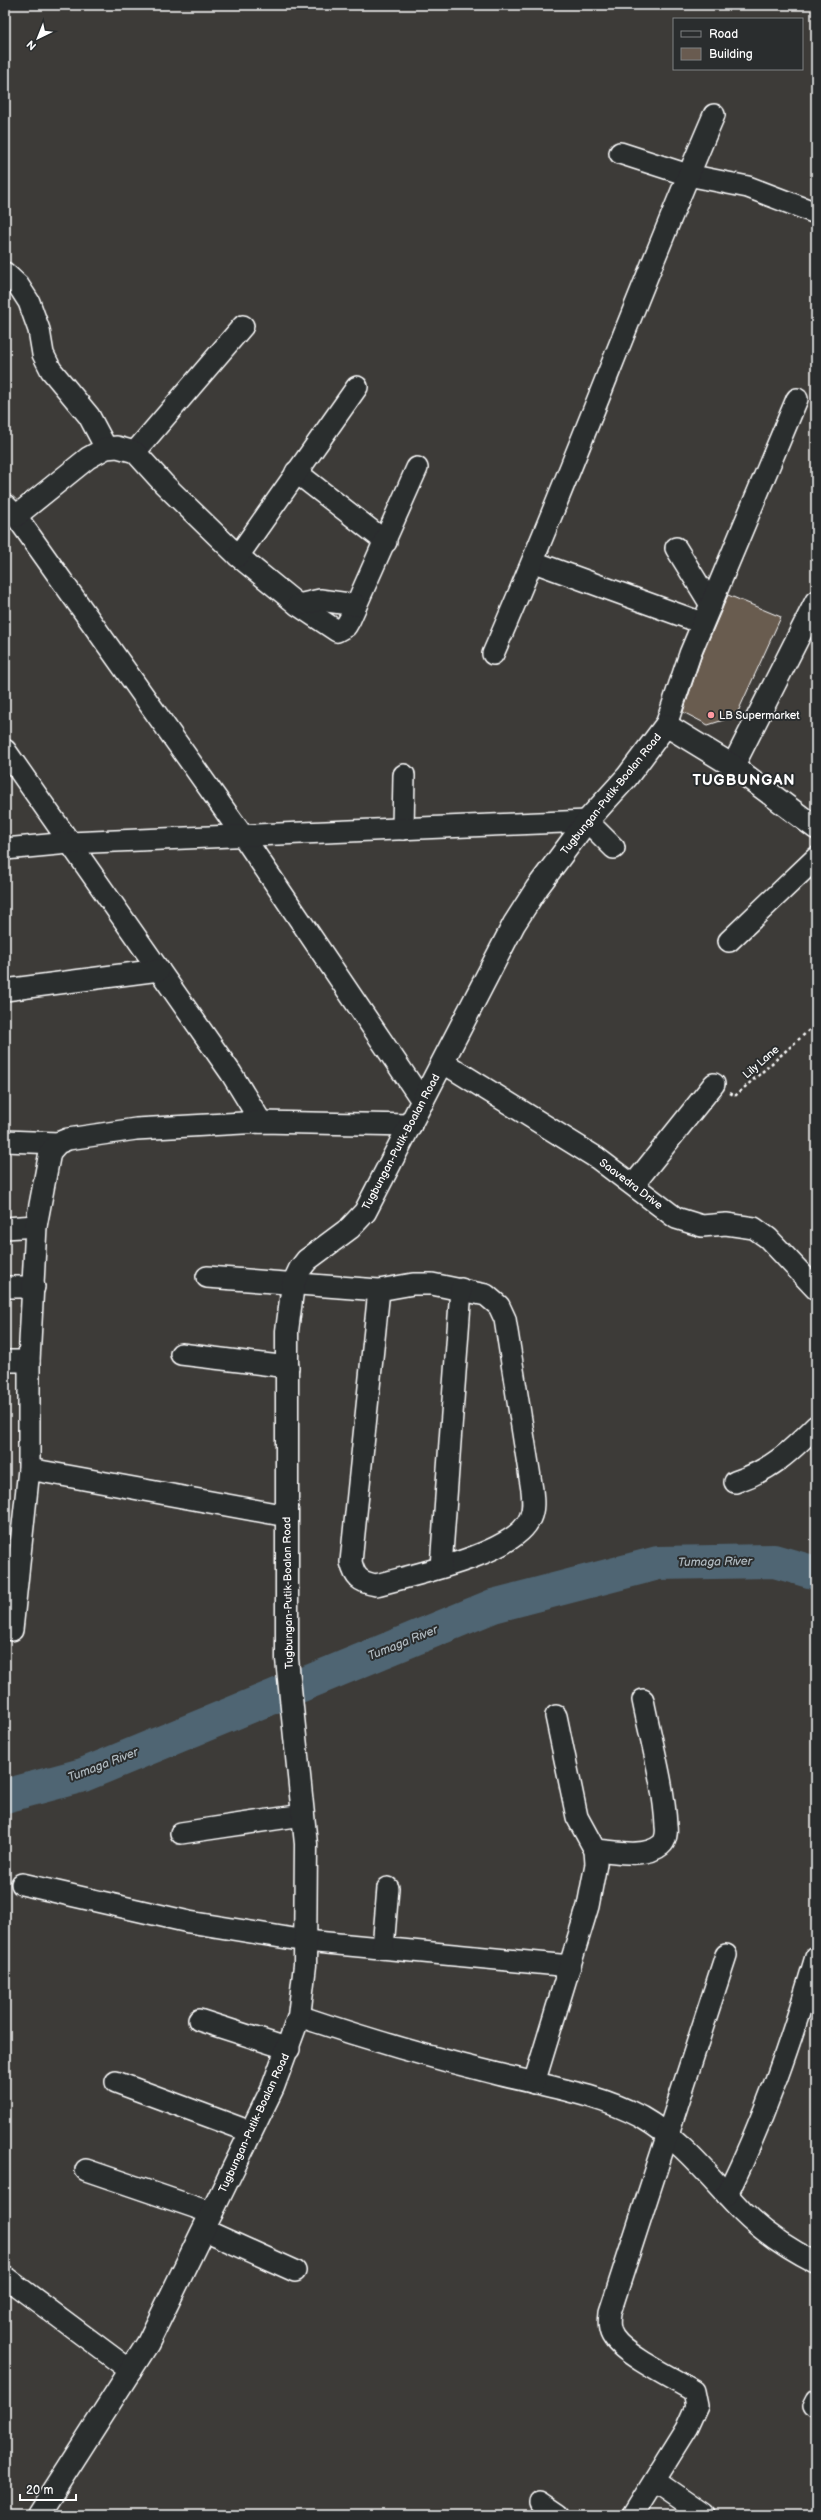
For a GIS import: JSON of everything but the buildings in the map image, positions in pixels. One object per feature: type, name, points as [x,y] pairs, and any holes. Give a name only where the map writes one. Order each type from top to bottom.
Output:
[{"type":"main road","points":[[734,766],[816,602]]},
{"type":"main road","points":[[666,725],[734,766],[816,828]]},
{"type":"main road","name":"Tugbungan-Putik-Boalan Road","points":[[38,2515],[131,2371],[208,2222],[251,2132],[289,2049],[300,2016],[306,1940],[306,1844],[287,1659],[287,1331],[293,1284],[307,1260],[350,1228],[365,1212],[444,1063],[514,924],[537,888],[587,821],[627,777],[666,725]]},
{"type":"street","points":[[493,654],[534,562],[688,174],[714,115]]},
{"type":"street","points":[[620,153],[688,174],[748,187],[816,213]]},
{"type":"street","points":[[5,273],[18,285],[28,302],[39,330],[43,354],[51,370],[89,416],[106,448]]},
{"type":"street","points":[[136,452],[244,326]]},
{"type":"street","points":[[238,556],[296,472],[358,387]]},
{"type":"street","points":[[666,725],[707,614],[797,399]]},
{"type":"street","points":[[417,468],[386,542],[346,626],[337,631],[298,605],[238,556],[164,484],[136,452],[118,447],[106,448],[88,458],[10,510],[243,836],[423,1102]]},
{"type":"street","points":[[296,472],[386,542]]},
{"type":"street","points":[[676,548],[707,614]]},
{"type":"street","points":[[534,562],[707,614]]},
{"type":"street","points":[[298,605],[320,600],[356,605]]},
{"type":"street","points":[[5,750],[231,1073],[261,1122]]},
{"type":"street","points":[[403,829],[404,774]]},
{"type":"street","points":[[5,849],[69,843],[587,821],[614,848]]},
{"type":"street","points":[[729,941],[816,858]]},
{"type":"street","points":[[5,990],[159,970]]},
{"type":"street","name":"Saavedra Drive","points":[[444,1063],[597,1158],[634,1184],[676,1218],[688,1223],[702,1226],[740,1225],[754,1228],[768,1238],[816,1289]]},
{"type":"street","points":[[634,1184],[714,1084]]},
{"type":"street","points":[[5,1141],[58,1142],[68,1139],[136,1129],[261,1122],[411,1125]]},
{"type":"street","points":[[12,1630],[29,1469],[29,1361],[36,1226],[50,1152],[58,1142]]},
{"type":"street","points":[[5,1228],[36,1226]]},
{"type":"street","points":[[207,1277],[379,1290],[413,1284],[461,1289],[486,1294],[499,1306],[505,1319],[533,1507],[530,1518],[516,1536],[496,1548],[441,1567],[376,1585],[363,1582],[354,1575],[351,1562],[379,1290]]},
{"type":"street","points":[[5,1287],[34,1287]]},
{"type":"street","points":[[441,1567],[461,1289]]},
{"type":"street","points":[[181,1354],[288,1367]]},
{"type":"street","points":[[5,1361],[29,1361]]},
{"type":"street","points":[[735,1482],[758,1474],[782,1458],[816,1426]]},
{"type":"street","points":[[29,1469],[287,1516]]},
{"type":"street","points":[[595,1850],[638,1852],[653,1850],[661,1845],[666,1838],[663,1804],[644,1700]]},
{"type":"street","points":[[534,2083],[570,1966],[593,1883],[596,1864],[595,1850],[577,1817],[556,1716]]},
{"type":"street","points":[[181,1834],[303,1815]]},
{"type":"street","points":[[22,1884],[189,1922],[306,1940],[570,1966]]},
{"type":"street","points":[[383,1948],[388,1888]]},
{"type":"street","points":[[633,2515],[656,2481],[687,2428],[697,2406],[697,2398],[694,2392],[627,2350],[614,2339],[609,2327],[610,2312],[726,1955]]},
{"type":"street","points":[[727,2194],[755,2137],[791,2043],[816,1957]]},
{"type":"street","points":[[300,2016],[370,2040],[608,2102],[667,2134],[703,2166],[727,2194],[777,2241],[816,2263]]},
{"type":"street","points":[[198,2020],[289,2049]]},
{"type":"street","points":[[116,2082],[251,2132]]},
{"type":"street","points":[[86,2170],[208,2222],[295,2271]]},
{"type":"street","points":[[5,2277],[131,2371]]},
{"type":"street","points":[[656,2481],[704,2515]]},
{"type":"street","points":[[540,2502],[559,2515]]},
{"type":"path","name":"Lily Lane","points":[[714,1084],[735,1096],[816,1024]]},
{"type":"waterway","name":"Tumaga River","points":[[5,1796],[83,1775],[493,1606],[658,1563],[774,1561],[816,1573]]},
{"type":"place","name":"LB Supermarket","points":[[711,715]]},
{"type":"district","name":"TUGBUNGAN","points":[[744,780]]}]
